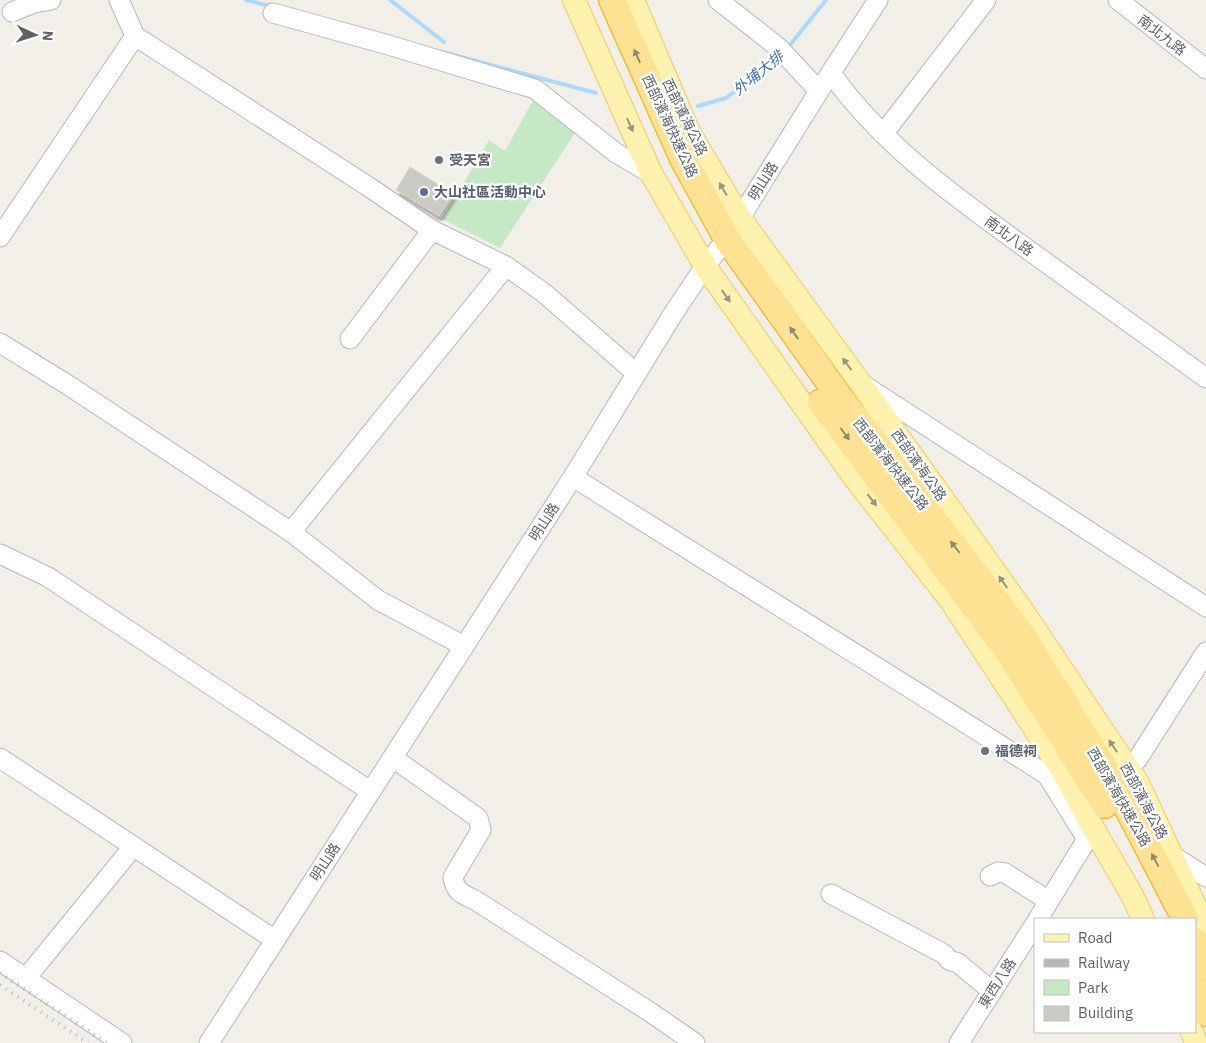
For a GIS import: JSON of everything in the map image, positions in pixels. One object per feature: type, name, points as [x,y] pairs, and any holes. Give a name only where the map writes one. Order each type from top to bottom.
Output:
[{"type":"highway","name":"西部濱海快速公路","points":[[593,0],[670,170],[722,244],[822,404],[1007,650],[1109,794],[1184,918]]},
{"type":"highway","name":"西部濱海快速公路","points":[[612,0],[722,244]]},
{"type":"highway","points":[[951,601],[1109,794]]},
{"type":"highway","points":[[1020,607],[1109,794]]},
{"type":"highway","name":"西部濱海快速公路","points":[[1109,794],[1165,918]]},
{"type":"highway","points":[[1196,943],[1206,966]]},
{"type":"highway","points":[[1196,989],[1206,1013]]},
{"type":"main road","name":"西部濱海公路","points":[[574,0],[652,174],[861,384],[1020,607],[1138,783],[1206,929]]},
{"type":"main road","name":"西部濱海公路","points":[[633,0],[690,132],[722,244],[853,476],[951,601],[1056,775],[1093,828],[1132,895],[1143,918]]},
{"type":"street","points":[[12,12],[34,3],[51,0]]},
{"type":"street","points":[[119,0],[135,36],[369,187],[432,230],[506,266],[544,293],[636,373]]},
{"type":"street","points":[[718,0],[783,52],[819,91]]},
{"type":"street","name":"明山路","points":[[208,1043],[393,758],[573,476],[636,373],[722,244],[878,0]]},
{"type":"street","name":"南北九路","points":[[1118,0],[1206,69]]},
{"type":"street","points":[[883,134],[984,1]]},
{"type":"street","points":[[273,13],[536,89],[616,153],[652,174]]},
{"type":"street","points":[[0,237],[135,36]]},
{"type":"street","name":"南北八路","points":[[831,72],[843,90],[883,134],[964,204],[1206,378]]},
{"type":"street","points":[[350,339],[432,230]]},
{"type":"street","points":[[291,532],[506,266]]},
{"type":"street","points":[[0,343],[68,385],[291,532],[378,600],[464,646]]},
{"type":"street","points":[[861,384],[1206,607]]},
{"type":"street","points":[[573,476],[779,608],[1056,775],[1086,839],[1039,918]]},
{"type":"street","points":[[0,554],[48,577],[370,791]]},
{"type":"street","points":[[1137,760],[1206,652]]},
{"type":"street","points":[[0,758],[275,940]]},
{"type":"street","points":[[393,758],[478,818],[481,830],[453,877],[454,887],[650,1012],[695,1043]]},
{"type":"street","points":[[26,978],[133,847]]},
{"type":"street","points":[[1173,856],[1206,877]]},
{"type":"street","points":[[990,876],[998,872],[1005,874],[1049,902]]},
{"type":"street","points":[[831,894],[944,954],[992,991]]},
{"type":"street","name":"東西八路","points":[[959,1043],[1034,926]]},
{"type":"street","points":[[0,961],[122,1043]]},
{"type":"green space","points":[[536,95],[578,128],[500,248],[442,219],[489,140],[505,151]]},
{"type":"building","name":"大山社區活動中心","points":[[410,167],[453,194],[439,216],[396,190]]},
{"type":"waterway","points":[[246,0],[270,6]]},
{"type":"waterway","points":[[390,0],[444,42]]},
{"type":"waterway","name":"外埔大排","points":[[786,50],[826,0]]},
{"type":"waterway","points":[[439,51],[596,93]]},
{"type":"waterway","name":"外埔大排","points":[[698,106],[726,98],[780,57]]},
{"type":"railway","points":[[0,973],[107,1043]]},
{"type":"railway","points":[[0,985],[88,1043]]},
{"type":"place","name":"受天宮","points":[[439,160]]},
{"type":"place","name":"大山社區活動中心","points":[[424,192]]},
{"type":"place","name":"福德祠","points":[[985,751]]}]
